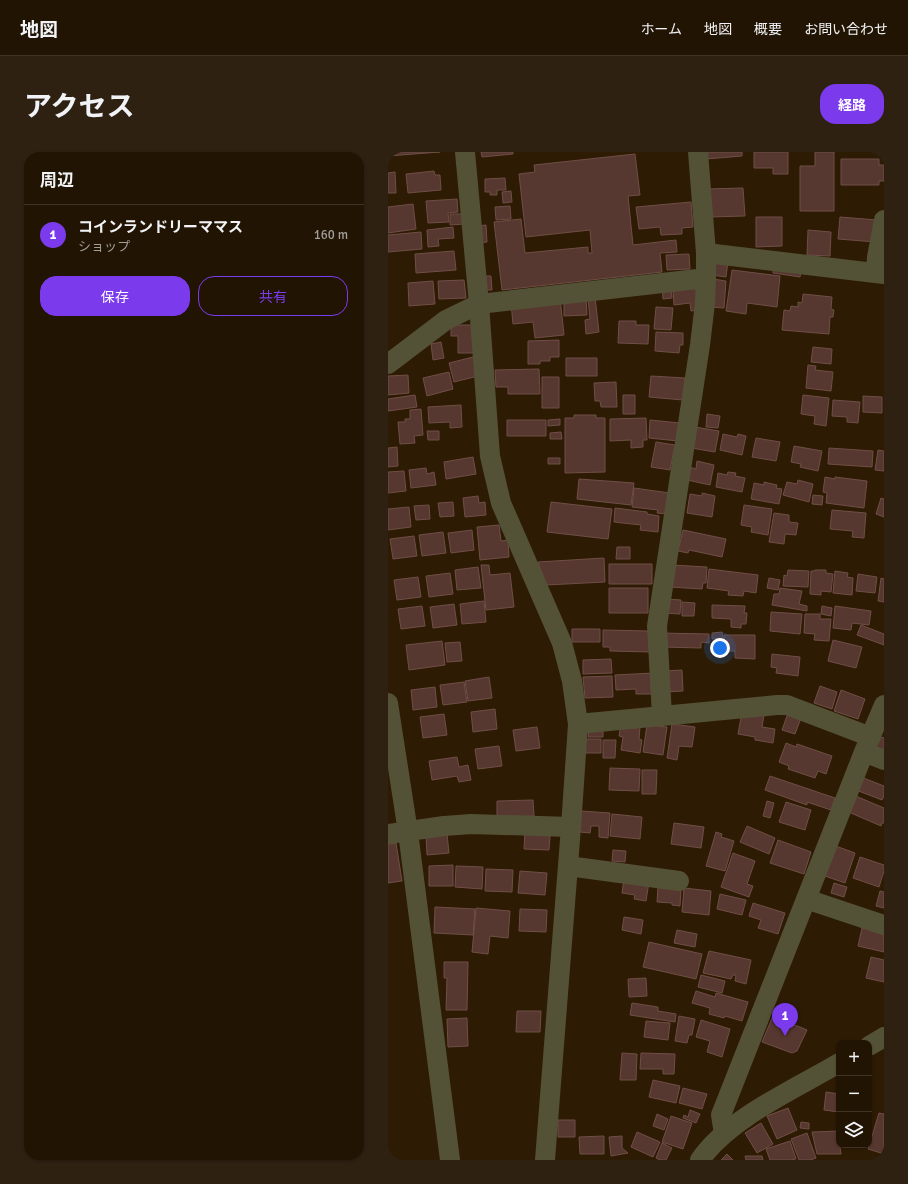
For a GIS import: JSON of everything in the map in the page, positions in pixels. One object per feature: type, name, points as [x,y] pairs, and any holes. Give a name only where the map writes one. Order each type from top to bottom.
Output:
[{"type":"street","points":[[465,152],[479,304],[490,456],[501,503],[562,643],[572,681],[578,724],[545,1160]]},
{"type":"street","points":[[662,716],[657,626],[700,345],[705,303],[706,253],[698,152]]},
{"type":"street","points":[[706,253],[880,274],[878,256],[884,220]]},
{"type":"street","points":[[388,364],[446,320],[479,304],[706,278]]},
{"type":"street","points":[[578,724],[787,705],[867,744],[884,760]]},
{"type":"street","points":[[724,1134],[721,1115],[867,744],[884,705]]},
{"type":"street","points":[[388,710],[408,832],[450,1160]]},
{"type":"street","points":[[388,834],[444,826],[471,824],[571,827]]},
{"type":"street","points":[[568,866],[679,881]]},
{"type":"street","points":[[806,899],[884,925]]},
{"type":"street","points":[[872,1044],[884,1037]]},
{"type":"street","points":[[700,1160],[706,1151],[724,1134],[754,1112],[836,1065]]},
{"type":"building","points":[[388,152],[440,152],[388,156]]},
{"type":"building","points":[[481,152],[513,152],[513,154],[482,157]]},
{"type":"building","points":[[705,152],[742,152],[742,156],[706,159]]},
{"type":"building","points":[[754,152],[788,152],[788,174],[773,174],[773,168],[754,168]]},
{"type":"building","points":[[815,152],[834,152],[834,211],[800,211],[800,166],[815,166]]},
{"type":"building","points":[[635,154],[640,195],[628,196],[633,245],[676,240],[677,252],[660,253],[662,272],[502,290],[494,222],[521,219],[525,253],[588,247],[588,253],[592,253],[590,230],[526,237],[519,174],[535,172],[534,165]]},
{"type":"building","points":[[841,159],[879,159],[879,165],[884,165],[884,181],[879,181],[879,185],[841,185]]},
{"type":"building","points":[[434,171],[435,175],[440,175],[441,190],[408,193],[406,174]]},
{"type":"building","points":[[395,172],[396,193],[388,193],[388,173]]},
{"type":"building","points":[[505,178],[506,190],[497,190],[497,195],[490,195],[490,192],[485,192],[485,179]]},
{"type":"building","points":[[743,188],[745,216],[709,217],[707,189]]},
{"type":"building","points":[[511,191],[512,202],[503,203],[502,192]]},
{"type":"building","points":[[457,199],[458,212],[448,213],[449,222],[428,223],[426,201]]},
{"type":"building","points":[[691,202],[693,227],[682,228],[682,234],[661,235],[660,227],[639,229],[636,207]]},
{"type":"building","points":[[413,204],[416,229],[388,233],[388,207]]},
{"type":"building","points":[[510,206],[511,219],[496,220],[495,207]]},
{"type":"building","points":[[450,214],[465,214],[465,224],[450,225]]},
{"type":"building","points":[[756,217],[782,217],[782,246],[756,247]]},
{"type":"building","points":[[840,217],[877,220],[876,242],[838,239]]},
{"type":"building","points":[[486,225],[487,242],[479,243],[478,226]]},
{"type":"building","points":[[453,227],[454,238],[438,239],[439,246],[428,247],[427,230]]},
{"type":"building","points":[[808,230],[831,232],[830,256],[807,255]]},
{"type":"building","points":[[421,232],[422,249],[388,252],[388,235]]},
{"type":"building","points":[[454,251],[456,270],[416,273],[415,254]]},
{"type":"building","points":[[689,254],[690,269],[667,270],[666,255]]},
{"type":"building","points":[[714,259],[728,261],[726,277],[712,275]]},
{"type":"building","points":[[774,264],[801,270],[800,277],[773,273]]},
{"type":"building","points":[[732,270],[780,276],[777,307],[747,303],[746,314],[726,311]]},
{"type":"building","points":[[484,276],[491,276],[492,290],[484,290]]},
{"type":"building","points":[[713,279],[726,281],[724,308],[710,307]]},
{"type":"building","points":[[464,280],[466,298],[439,299],[438,281]]},
{"type":"building","points":[[433,281],[435,304],[409,306],[408,283]]},
{"type":"building","points":[[671,285],[672,298],[663,299],[662,286]]},
{"type":"building","points":[[696,287],[698,310],[691,311],[690,303],[674,305],[673,290]]},
{"type":"building","points":[[803,294],[832,297],[831,309],[834,310],[833,317],[830,317],[829,334],[782,330],[784,310],[790,311],[791,306],[798,307],[798,302],[802,303]]},
{"type":"building","points":[[595,297],[599,332],[586,334],[585,320],[590,319],[588,298]]},
{"type":"building","points":[[560,298],[564,335],[535,338],[533,322],[513,324],[511,303]]},
{"type":"building","points":[[586,298],[587,315],[564,316],[564,299]]},
{"type":"building","points":[[656,307],[673,308],[671,330],[654,329]]},
{"type":"building","points":[[619,321],[636,321],[636,325],[649,325],[648,344],[618,343]]},
{"type":"building","points":[[451,325],[475,325],[475,353],[458,353],[458,336],[451,336]]},
{"type":"building","points":[[656,332],[683,333],[683,345],[680,345],[679,353],[655,351]]},
{"type":"building","points":[[559,340],[559,357],[550,357],[550,361],[540,361],[540,364],[528,364],[528,341]]},
{"type":"building","points":[[441,342],[444,358],[433,360],[431,344]]},
{"type":"building","points":[[813,347],[832,349],[831,364],[811,362]]},
{"type":"building","points":[[473,357],[478,376],[454,382],[449,363]]},
{"type":"building","points":[[566,358],[597,358],[597,376],[566,376]]},
{"type":"building","points":[[808,365],[816,366],[815,370],[833,372],[831,391],[806,388]]},
{"type":"building","points":[[539,369],[540,394],[508,394],[508,387],[496,387],[495,370]]},
{"type":"building","points":[[449,372],[453,389],[427,396],[423,378]]},
{"type":"building","points":[[408,375],[409,393],[388,395],[388,376]]},
{"type":"building","points":[[651,376],[685,378],[683,400],[649,397]]},
{"type":"building","points":[[542,377],[559,377],[559,408],[542,408]]},
{"type":"building","points":[[616,382],[617,407],[601,407],[600,401],[595,401],[594,383]]},
{"type":"building","points":[[415,395],[417,407],[388,411],[388,399]]},
{"type":"building","points":[[623,395],[635,395],[635,414],[623,414]]},
{"type":"building","points":[[803,395],[829,398],[826,426],[814,424],[815,416],[801,414]]},
{"type":"building","points":[[863,396],[882,397],[882,413],[863,412]]},
{"type":"building","points":[[833,400],[860,402],[858,423],[847,422],[847,417],[832,416]]},
{"type":"building","points":[[461,405],[462,427],[450,428],[450,422],[429,423],[428,407]]},
{"type":"building","points":[[421,409],[423,435],[414,436],[415,443],[400,444],[398,422],[405,422],[405,419],[410,419],[410,410]]},
{"type":"building","points":[[707,414],[720,416],[718,428],[706,427]]},
{"type":"building","points":[[574,415],[596,415],[596,418],[605,418],[605,472],[565,473],[565,418],[574,418]]},
{"type":"building","points":[[646,418],[647,440],[643,440],[643,447],[631,448],[631,440],[610,441],[610,419]]},
{"type":"building","points":[[560,419],[560,425],[548,426],[548,420]]},
{"type":"building","points":[[507,420],[546,420],[546,436],[507,436]]},
{"type":"building","points":[[650,420],[680,423],[678,441],[649,438]]},
{"type":"building","points":[[695,427],[719,431],[715,452],[691,448]]},
{"type":"building","points":[[427,431],[439,431],[439,440],[428,440]]},
{"type":"building","points":[[561,432],[562,439],[550,439],[550,433]]},
{"type":"building","points":[[723,434],[737,437],[738,434],[746,436],[742,455],[720,450]]},
{"type":"building","points":[[756,438],[780,442],[776,461],[752,457]]},
{"type":"building","points":[[656,442],[675,445],[670,470],[651,467]]},
{"type":"building","points":[[794,446],[822,451],[818,471],[800,467],[801,464],[791,462]]},
{"type":"building","points":[[397,447],[398,466],[388,467],[388,448]]},
{"type":"building","points":[[829,448],[873,451],[872,467],[828,464]]},
{"type":"building","points":[[878,450],[884,451],[884,471],[875,470]]},
{"type":"building","points":[[473,457],[476,474],[446,479],[444,462]]},
{"type":"building","points":[[548,458],[560,458],[560,464],[548,464]]},
{"type":"building","points":[[697,461],[714,465],[710,485],[687,480],[689,467],[696,469]]},
{"type":"building","points":[[426,468],[427,474],[434,472],[436,485],[411,488],[409,470]]},
{"type":"building","points":[[404,471],[406,491],[388,493],[388,472]]},
{"type":"building","points":[[728,472],[736,473],[735,476],[745,478],[742,492],[716,487],[718,473],[727,475]]},
{"type":"building","points":[[825,477],[867,481],[864,508],[826,503],[827,493],[823,492]]},
{"type":"building","points":[[579,479],[634,483],[631,505],[577,499]]},
{"type":"building","points":[[798,480],[813,484],[809,502],[783,495],[787,482],[797,484]]},
{"type":"building","points":[[764,482],[777,485],[776,488],[782,489],[779,504],[751,499],[754,483],[764,485]]},
{"type":"building","points":[[634,488],[670,493],[668,514],[657,513],[658,510],[632,507]]},
{"type":"building","points":[[702,493],[715,496],[712,517],[687,513],[690,494],[702,496]]},
{"type":"building","points":[[813,495],[823,496],[822,505],[812,504]]},
{"type":"building","points":[[478,496],[479,503],[485,502],[486,515],[465,517],[463,498]]},
{"type":"building","points":[[881,498],[884,499],[884,517],[876,514]]},
{"type":"building","points":[[453,502],[454,516],[440,517],[438,503]]},
{"type":"building","points":[[551,502],[612,509],[608,539],[547,532]]},
{"type":"building","points":[[429,505],[430,519],[416,520],[414,506]]},
{"type":"building","points":[[744,505],[772,509],[768,535],[751,532],[752,527],[741,525]]},
{"type":"building","points":[[409,507],[411,527],[388,530],[388,509]]},
{"type":"building","points":[[615,508],[647,512],[647,514],[659,516],[658,532],[640,530],[641,525],[614,522]]},
{"type":"building","points":[[832,510],[866,513],[864,538],[852,537],[853,531],[830,529]]},
{"type":"building","points":[[774,513],[789,515],[789,522],[798,523],[796,535],[785,534],[784,544],[769,542]]},
{"type":"building","points":[[499,525],[501,541],[508,540],[509,557],[480,560],[477,527]]},
{"type":"building","points":[[472,530],[474,550],[451,553],[448,533]]},
{"type":"building","points":[[683,530],[726,539],[722,557],[689,550],[688,553],[678,551]]},
{"type":"building","points":[[443,532],[446,553],[422,556],[419,535]]},
{"type":"building","points":[[414,536],[417,556],[393,559],[390,539]]},
{"type":"building","points":[[617,547],[630,547],[630,559],[616,559]]},
{"type":"building","points":[[604,558],[605,582],[546,585],[538,562]]},
{"type":"building","points":[[609,564],[652,564],[652,584],[609,584]]},
{"type":"building","points":[[481,565],[489,565],[490,575],[510,573],[514,607],[486,610]]},
{"type":"building","points":[[672,565],[707,567],[706,583],[703,583],[702,589],[670,587]]},
{"type":"building","points":[[478,567],[481,588],[457,590],[455,570]]},
{"type":"building","points":[[709,569],[758,575],[756,593],[744,591],[743,596],[728,595],[729,591],[707,588]]},
{"type":"building","points":[[788,570],[809,571],[808,587],[783,586],[784,575],[787,576]]},
{"type":"building","points":[[826,570],[826,573],[833,574],[831,592],[821,591],[821,595],[810,594],[811,571]]},
{"type":"building","points":[[835,571],[848,573],[847,577],[853,578],[852,595],[833,593]]},
{"type":"building","points":[[450,573],[453,594],[429,597],[426,576]]},
{"type":"building","points":[[858,574],[877,577],[875,593],[856,591]]},
{"type":"building","points":[[418,577],[421,597],[397,600],[394,580]]},
{"type":"building","points":[[769,578],[780,580],[778,590],[767,588]]},
{"type":"building","points":[[881,578],[884,579],[884,602],[878,601]]},
{"type":"building","points":[[609,588],[648,588],[648,613],[609,613]]},
{"type":"building","points":[[780,588],[802,591],[799,604],[807,606],[807,611],[772,605],[774,594],[779,594]]},
{"type":"building","points":[[665,599],[681,600],[680,614],[664,613]]},
{"type":"building","points":[[484,601],[486,622],[462,624],[460,604]]},
{"type":"building","points":[[682,602],[695,603],[694,616],[682,616]]},
{"type":"building","points":[[454,604],[457,625],[433,628],[430,607]]},
{"type":"building","points":[[712,605],[745,606],[744,613],[747,613],[746,624],[741,624],[741,628],[731,627],[731,619],[712,618]]},
{"type":"building","points":[[422,606],[425,626],[401,629],[398,609]]},
{"type":"building","points":[[822,606],[832,608],[831,616],[821,614]]},
{"type":"building","points":[[835,606],[871,611],[869,625],[852,623],[851,630],[833,628]]},
{"type":"building","points":[[771,612],[802,614],[800,634],[770,631]]},
{"type":"building","points":[[805,614],[820,614],[820,619],[831,619],[829,641],[814,640],[815,634],[804,633]]},
{"type":"building","points":[[861,625],[884,634],[884,645],[857,635]]},
{"type":"building","points":[[572,629],[600,629],[600,642],[572,642]]},
{"type":"building","points":[[603,630],[648,631],[651,652],[610,651],[610,647],[603,647]]},
{"type":"building","points":[[722,632],[723,638],[712,639],[712,633]]},
{"type":"building","points":[[661,633],[709,634],[709,643],[701,642],[701,648],[661,647]]},
{"type":"building","points":[[724,635],[755,635],[755,659],[735,658],[735,651],[724,651]]},
{"type":"building","points":[[833,640],[862,647],[856,668],[828,661]]},
{"type":"building","points":[[442,641],[445,665],[409,670],[406,645]]},
{"type":"building","points":[[460,642],[462,661],[447,662],[445,643]]},
{"type":"building","points":[[722,644],[722,654],[716,655],[716,645]]},
{"type":"building","points":[[772,654],[800,657],[798,676],[776,673],[777,668],[771,667]]},
{"type":"building","points":[[611,659],[612,673],[583,674],[583,660]]},
{"type":"building","points":[[682,670],[683,691],[665,692],[664,671]]},
{"type":"building","points":[[654,673],[655,694],[636,694],[636,689],[616,690],[615,675]]},
{"type":"building","points":[[612,676],[613,697],[585,698],[583,677]]},
{"type":"building","points":[[489,677],[492,698],[468,701],[465,681]]},
{"type":"building","points":[[464,682],[467,702],[443,705],[440,685]]},
{"type":"building","points":[[820,686],[837,692],[832,709],[814,703]]},
{"type":"building","points":[[435,687],[437,707],[413,710],[411,690]]},
{"type":"building","points":[[841,690],[865,699],[858,719],[834,711]]},
{"type":"building","points":[[495,709],[497,729],[473,732],[471,712]]},
{"type":"building","points":[[742,712],[764,715],[762,727],[775,729],[773,743],[755,740],[755,737],[738,734]]},
{"type":"building","points":[[788,713],[801,718],[795,734],[782,730]]},
{"type":"building","points":[[444,714],[447,735],[423,738],[420,717]]},
{"type":"building","points":[[621,724],[640,727],[639,739],[642,740],[640,753],[621,750],[623,737],[619,736]]},
{"type":"building","points":[[672,724],[695,727],[692,747],[679,746],[677,760],[667,758]]},
{"type":"building","points":[[647,725],[667,727],[663,755],[643,752]]},
{"type":"building","points":[[589,726],[603,726],[603,737],[588,737]]},
{"type":"building","points":[[537,727],[540,748],[516,751],[513,730]]},
{"type":"building","points":[[875,735],[884,738],[884,754],[870,749]]},
{"type":"building","points":[[585,739],[601,739],[601,753],[585,753]]},
{"type":"building","points":[[603,740],[616,740],[615,758],[603,758]]},
{"type":"building","points":[[786,743],[796,747],[797,744],[832,756],[826,774],[818,771],[815,778],[788,769],[789,766],[779,762]]},
{"type":"building","points":[[499,746],[502,766],[478,769],[475,749]]},
{"type":"building","points":[[457,757],[459,767],[468,765],[471,780],[459,782],[457,776],[432,780],[429,761]]},
{"type":"building","points":[[610,768],[640,769],[639,791],[609,790]]},
{"type":"building","points":[[642,770],[657,770],[656,794],[642,794]]},
{"type":"building","points":[[770,776],[835,798],[831,810],[807,802],[807,805],[765,790]]},
{"type":"building","points":[[861,777],[884,786],[884,796],[882,800],[856,790]]},
{"type":"building","points":[[851,794],[884,808],[884,823],[882,823],[881,826],[844,810]]},
{"type":"building","points":[[533,800],[534,816],[497,817],[497,801]]},
{"type":"building","points":[[767,801],[774,803],[770,818],[763,816]]},
{"type":"building","points":[[786,802],[811,810],[805,830],[779,822]]},
{"type":"building","points":[[581,811],[610,813],[608,838],[599,837],[599,826],[591,826],[590,833],[580,832]]},
{"type":"building","points":[[612,814],[642,817],[640,839],[610,836]]},
{"type":"building","points":[[674,823],[704,827],[701,848],[671,844]]},
{"type":"building","points":[[747,826],[775,838],[769,854],[740,842]]},
{"type":"building","points":[[525,830],[550,836],[549,850],[524,849]]},
{"type":"building","points":[[716,832],[722,834],[721,837],[734,841],[725,871],[706,866]]},
{"type":"building","points":[[447,834],[449,853],[427,855],[426,836]]},
{"type":"building","points":[[778,840],[811,852],[804,874],[770,863]]},
{"type":"building","points":[[396,843],[402,881],[388,883],[388,844]]},
{"type":"building","points":[[833,845],[855,853],[845,883],[822,875]]},
{"type":"building","points":[[613,850],[626,851],[625,862],[612,861]]},
{"type":"building","points":[[733,853],[755,861],[747,884],[753,886],[749,897],[721,887]]},
{"type":"building","points":[[860,857],[884,865],[884,871],[879,887],[853,878]]},
{"type":"building","points":[[453,865],[453,886],[429,886],[429,866]]},
{"type":"building","points":[[456,866],[483,867],[482,889],[455,887]]},
{"type":"building","points":[[486,869],[513,870],[512,892],[485,891]]},
{"type":"building","points":[[520,871],[547,873],[545,895],[518,893]]},
{"type":"building","points":[[624,879],[649,882],[646,901],[634,899],[635,895],[622,893]]},
{"type":"building","points":[[834,883],[847,887],[844,897],[831,893]]},
{"type":"building","points":[[658,887],[681,889],[680,906],[672,905],[672,903],[657,902]]},
{"type":"building","points":[[684,888],[711,891],[709,915],[682,912]]},
{"type":"building","points":[[880,891],[884,892],[884,908],[876,906]]},
{"type":"building","points":[[720,894],[746,900],[742,915],[717,909]]},
{"type":"building","points":[[753,903],[785,913],[778,934],[758,928],[761,920],[749,916]]},
{"type":"building","points":[[435,907],[475,909],[473,935],[434,933]]},
{"type":"building","points":[[476,908],[510,911],[508,938],[490,936],[488,954],[472,952]]},
{"type":"building","points":[[520,909],[547,910],[546,932],[519,931]]},
{"type":"building","points":[[624,917],[643,920],[641,934],[622,930]]},
{"type":"building","points":[[862,928],[884,933],[884,952],[858,946]]},
{"type":"building","points":[[677,930],[697,934],[695,947],[674,943]]},
{"type":"building","points":[[649,942],[702,954],[696,979],[643,967]]},
{"type":"building","points":[[709,951],[751,960],[746,984],[735,981],[736,975],[733,975],[731,979],[703,973]]},
{"type":"building","points":[[871,957],[884,960],[884,982],[866,978]]},
{"type":"building","points":[[444,962],[468,962],[467,1010],[446,1010],[447,978],[444,978]]},
{"type":"building","points":[[701,975],[725,981],[722,993],[698,987]]},
{"type":"building","points":[[646,978],[647,996],[629,997],[628,979]]},
{"type":"building","points":[[696,991],[715,997],[716,993],[748,1002],[742,1021],[725,1016],[724,1018],[709,1014],[710,1008],[692,1003]]},
{"type":"building","points":[[632,1003],[658,1007],[658,1011],[676,1014],[675,1022],[630,1015]]},
{"type":"building","points":[[517,1011],[541,1011],[540,1032],[516,1032]]},
{"type":"building","points":[[679,1016],[695,1019],[692,1035],[689,1035],[687,1043],[675,1041]]},
{"type":"building","points":[[773,1016],[807,1030],[797,1051],[792,1053],[762,1042]]},
{"type":"building","points":[[467,1018],[468,1046],[448,1047],[447,1019]]},
{"type":"building","points":[[701,1020],[730,1029],[722,1057],[707,1052],[710,1041],[696,1037]]},
{"type":"building","points":[[646,1021],[670,1023],[668,1040],[644,1037]]},
{"type":"building","points":[[622,1053],[637,1054],[636,1080],[620,1080]]},
{"type":"building","points":[[641,1053],[675,1054],[674,1074],[663,1074],[663,1069],[640,1069]]},
{"type":"building","points":[[653,1080],[680,1086],[676,1103],[649,1097]]},
{"type":"building","points":[[683,1088],[707,1094],[702,1109],[679,1103]]},
{"type":"building","points":[[826,1092],[836,1094],[836,1112],[824,1110]]},
{"type":"building","points":[[788,1108],[797,1130],[777,1139],[767,1116]]},
{"type":"building","points":[[690,1110],[700,1114],[696,1123],[683,1118],[684,1115],[688,1117]]},
{"type":"building","points":[[879,1113],[884,1114],[884,1154],[868,1149],[872,1148],[872,1136]]},
{"type":"building","points":[[657,1114],[668,1119],[664,1130],[653,1126]]},
{"type":"building","points":[[671,1116],[692,1123],[683,1149],[662,1142]]},
{"type":"building","points":[[558,1120],[575,1120],[575,1137],[558,1137]]},
{"type":"building","points":[[801,1122],[809,1123],[809,1129],[800,1128]]},
{"type":"building","points":[[761,1123],[773,1144],[757,1153],[745,1133]]},
{"type":"building","points":[[836,1131],[836,1148],[840,1148],[841,1154],[817,1154],[812,1132]]},
{"type":"building","points":[[637,1132],[660,1142],[653,1157],[631,1147]]},
{"type":"building","points":[[807,1133],[816,1158],[810,1160],[799,1160],[791,1139]]},
{"type":"building","points":[[604,1136],[604,1154],[580,1154],[579,1137]]},
{"type":"building","points":[[622,1136],[622,1148],[628,1153],[611,1156],[609,1137]]},
{"type":"building","points":[[790,1141],[796,1159],[770,1160],[766,1149]]},
{"type":"building","points":[[662,1143],[672,1148],[666,1160],[656,1158]]},
{"type":"building","points":[[727,1154],[733,1160],[721,1160]]},
{"type":"building","points":[[745,1156],[762,1156],[763,1160],[746,1160]]},
{"type":"place","name":"コインランドリーママス","points":[[785,1036]]}]
